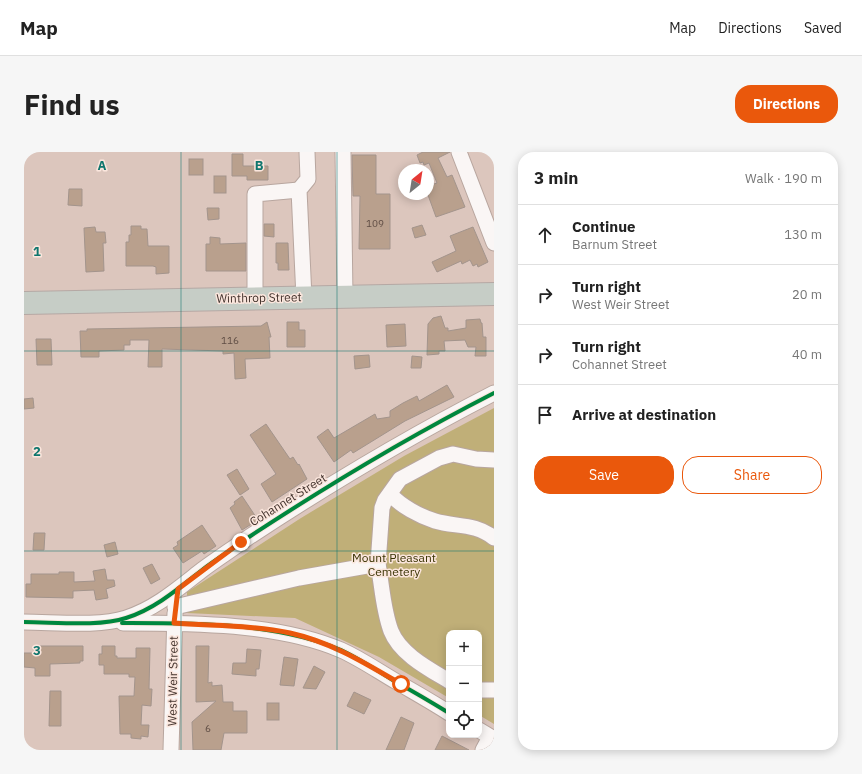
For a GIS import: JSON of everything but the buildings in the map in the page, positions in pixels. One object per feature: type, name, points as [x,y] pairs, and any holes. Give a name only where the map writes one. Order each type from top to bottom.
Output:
[{"type":"highway","name":"Winthrop Street","points":[[24,303],[494,294]]},
{"type":"street","points":[[304,298],[299,190],[308,179],[307,152]]},
{"type":"street","points":[[343,152],[345,297]]},
{"type":"street","points":[[458,152],[494,243]]},
{"type":"street","points":[[255,298],[255,194],[299,190]]},
{"type":"street","name":"Cohannet Street","points":[[24,622],[104,623],[126,619],[138,614],[178,589],[241,542],[317,493],[435,423],[494,393]]},
{"type":"street","points":[[446,679],[416,659],[400,645],[391,632],[378,564],[382,508],[400,479],[439,458],[453,454],[476,459],[494,460]]},
{"type":"street","points":[[390,494],[402,504],[436,521],[477,528],[494,538]]},
{"type":"street","points":[[175,607],[299,578],[378,564]]},
{"type":"street","name":"West Weir Street","points":[[171,750],[174,623],[178,589]]},
{"type":"street","points":[[104,623],[174,623],[290,633],[319,642],[362,661],[446,710]]},
{"type":"street","points":[[482,690],[494,690]]},
{"type":"street","points":[[483,750],[488,735]]},
{"type":"green space","name":"Mount Pleasant Cemetery","points":[[494,408],[494,724],[482,717],[482,630],[446,630],[446,696],[379,657],[295,618],[187,613],[187,592],[301,518],[404,456]]},
{"type":"cycle path","points":[[24,622],[90,623],[115,621],[137,614],[157,604],[249,537],[309,499],[400,444],[494,393]]},
{"type":"cycle path","points":[[122,623],[176,623],[233,626],[289,634],[316,641],[355,657],[446,711]]},
{"type":"route","points":[[241,542],[178,589],[174,623],[290,633],[342,651],[401,684]]}]
